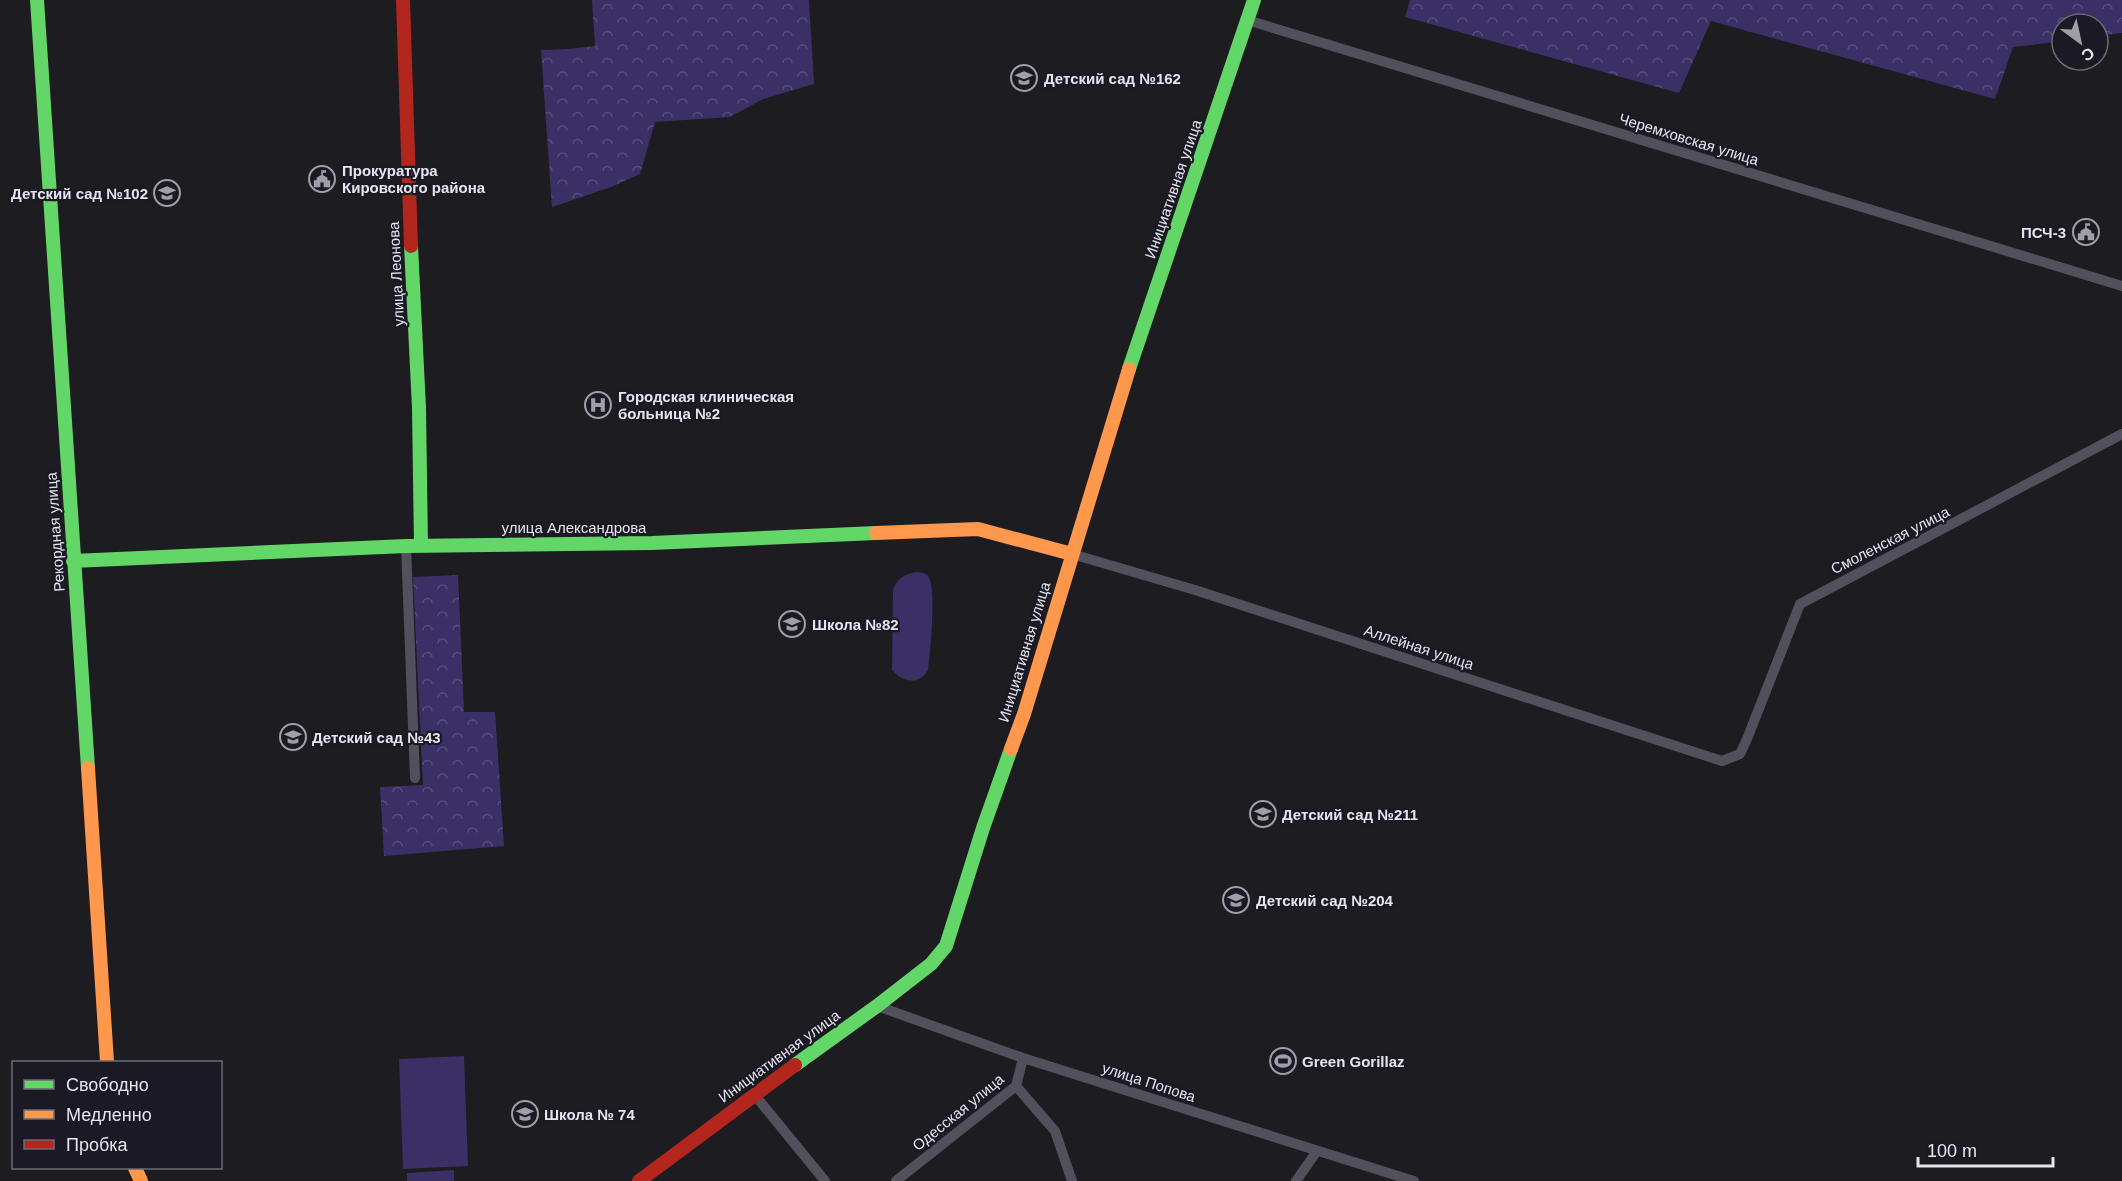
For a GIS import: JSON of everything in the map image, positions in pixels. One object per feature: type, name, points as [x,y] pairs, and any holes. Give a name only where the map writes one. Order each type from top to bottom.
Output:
[{"type":"main road","name":"Рекордная улица","points":[[38,0],[107,1061]]},
{"type":"main road","name":"улица Леонова","points":[[403,0],[408,193],[419,408],[421,546]]},
{"type":"main road","name":"Инициативная улица","points":[[639,1181],[754,1094],[877,1006],[931,964],[946,946],[982,828],[1024,714],[1119,400],[1254,0]]},
{"type":"main road","name":"улица Александрова","points":[[73,561],[406,546],[652,543],[978,529],[1072,554]]},
{"type":"street","name":"Черемховская улица","points":[[1247,20],[2122,286]]},
{"type":"street","name":"Смоленская улица","points":[[1748,739],[1800,604],[2122,434]]},
{"type":"street","points":[[406,546],[415,778]]},
{"type":"street","name":"Аллейная улица","points":[[1072,554],[1195,590],[1722,761],[1740,754],[1748,739]]},
{"type":"street","name":"улица Попова","points":[[877,1006],[1023,1058],[1414,1181]]},
{"type":"street","name":"Одесская улица","points":[[903,1179],[1016,1086],[1023,1058]]},
{"type":"street","points":[[1016,1086],[1055,1131],[1072,1181]]},
{"type":"street","points":[[754,1094],[825,1181]]},
{"type":"street","points":[[1296,1181],[1317,1151]]},
{"type":"green space","points":[[592,0],[809,0],[814,84],[763,99],[730,117],[655,122],[640,174],[611,187],[552,207],[541,50],[595,46]]},
{"type":"green space","points":[[1410,0],[2122,0],[2122,33],[2110,34],[2110,12],[2050,12],[2050,42],[2013,47],[1995,99],[1711,21],[1679,93],[1405,17]]},
{"type":"green space","points":[[915,572],[922,572],[928,576],[931,583],[932,622],[928,670],[920,678],[910,680],[892,670],[893,590],[901,578]]},
{"type":"green space","points":[[458,575],[464,712],[495,712],[504,846],[384,856],[380,787],[423,785],[413,577]]},
{"type":"green space","points":[[464,1056],[468,1166],[403,1169],[399,1059]]},
{"type":"green space","points":[[454,1170],[454,1181],[407,1181],[407,1173]]},
{"type":"traffic: fast","points":[[37,0],[88,768]]},
{"type":"traffic: fast","points":[[1129,369],[1254,0]]},
{"type":"traffic: fast","points":[[411,246],[419,408],[421,546]]},
{"type":"traffic: fast","points":[[73,561],[406,546],[652,543],[876,533]]},
{"type":"traffic: fast","points":[[795,1065],[931,964],[946,946],[983,828],[1011,749]]},
{"type":"traffic: slow","points":[[1011,749],[1024,714],[1129,369]]},
{"type":"traffic: slow","points":[[876,533],[978,529],[1072,554]]},
{"type":"traffic: slow","points":[[88,768],[107,1061]]},
{"type":"traffic: slow","points":[[135,1169],[141,1181]]},
{"type":"traffic: jam","points":[[403,0],[411,246]]},
{"type":"traffic: jam","points":[[639,1181],[795,1065]]},
{"type":"place","name":"Детский сад №162","points":[[1024,78]]},
{"type":"place","name":"Прокуратура Кировского района","points":[[322,179]]},
{"type":"place","name":"Детский сад №102","points":[[167,193]]},
{"type":"place","name":"ПСЧ-3","points":[[2086,232]]},
{"type":"place","name":"Городская клиническая больница №2","points":[[598,405]]},
{"type":"place","name":"Школа №82","points":[[792,624]]},
{"type":"place","name":"Детский сад №43","points":[[293,737]]},
{"type":"place","name":"Детский сад №211","points":[[1263,814]]},
{"type":"place","name":"Детский сад №204","points":[[1236,900]]},
{"type":"place","name":"Green Gorillaz","points":[[1283,1061]]},
{"type":"place","name":"Школа № 74","points":[[525,1114]]}]
